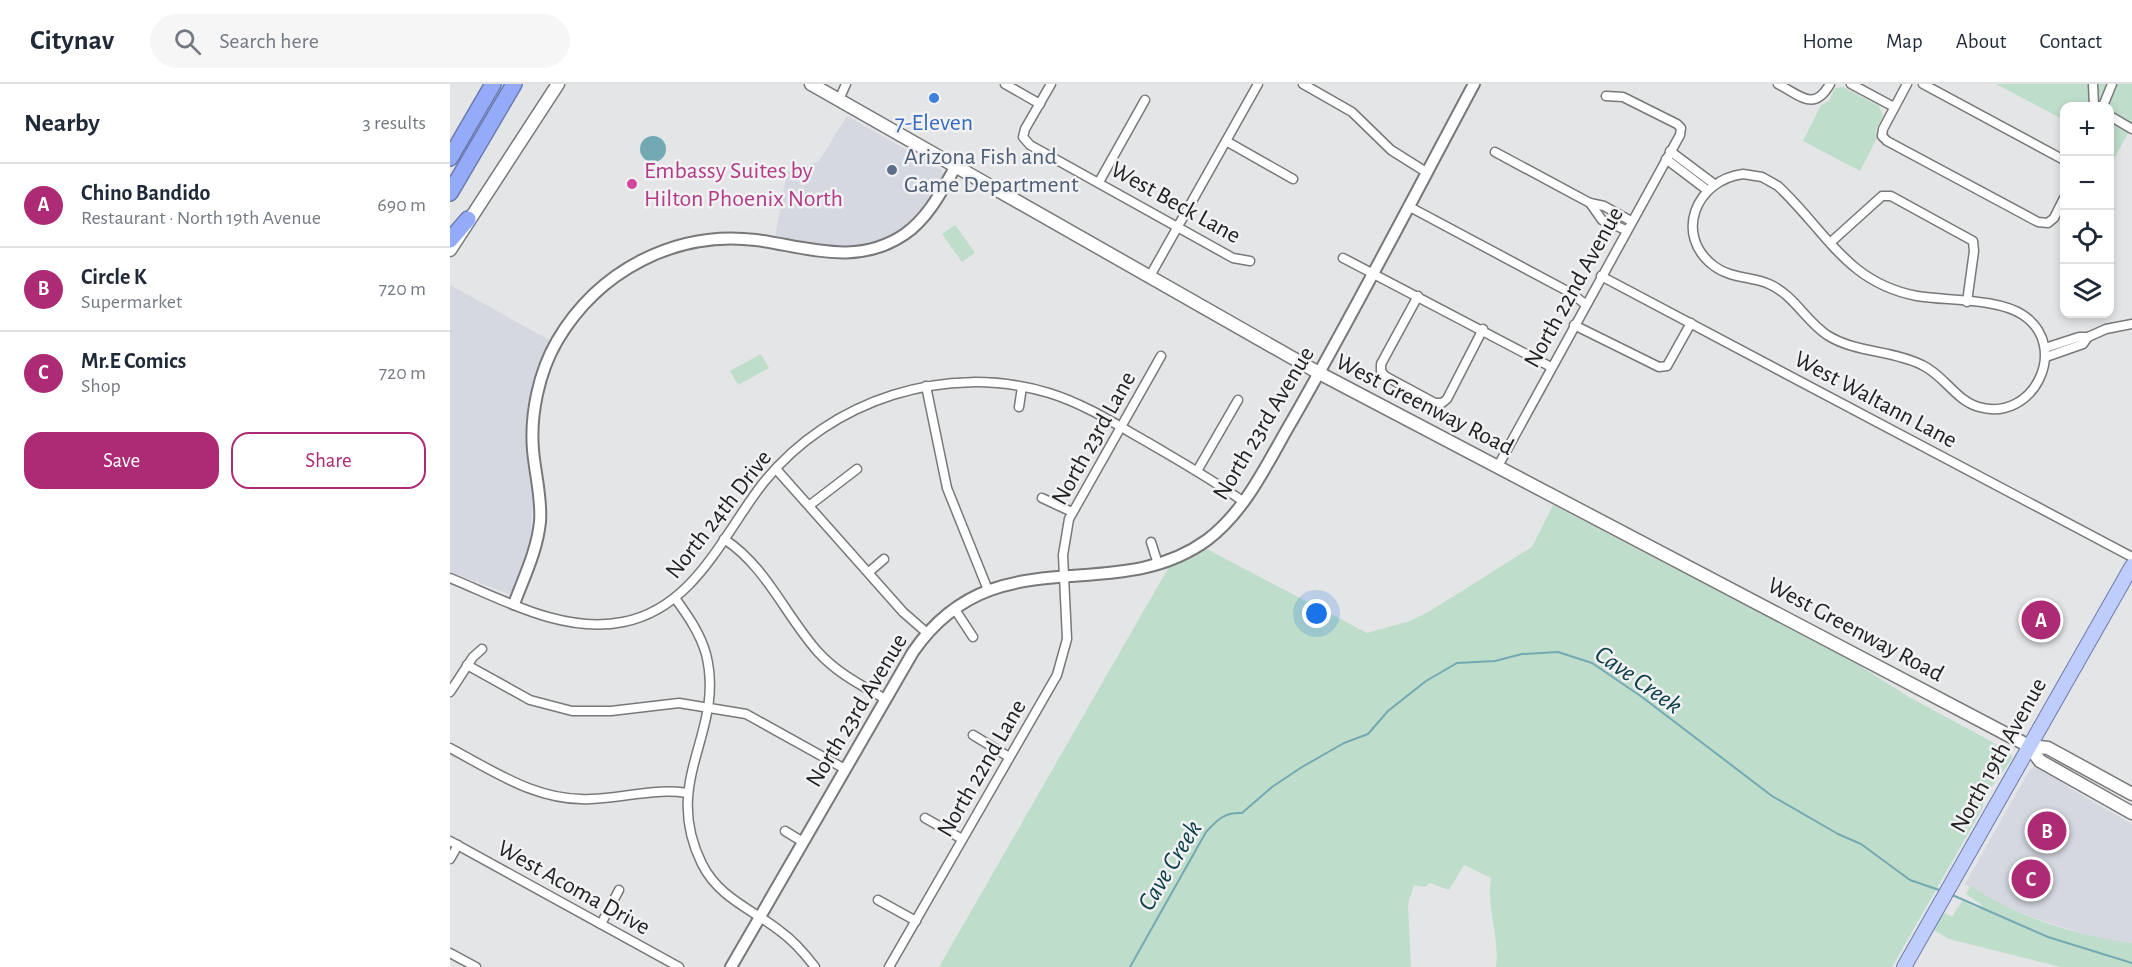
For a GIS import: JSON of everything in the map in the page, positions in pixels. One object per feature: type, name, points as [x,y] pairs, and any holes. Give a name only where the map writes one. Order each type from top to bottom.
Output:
[{"type":"highway","points":[[450,142],[484,84]]},
{"type":"highway","points":[[450,158],[493,84]]},
{"type":"highway","points":[[450,177],[504,84]]},
{"type":"highway","points":[[450,193],[514,84]]},
{"type":"highway","points":[[450,240],[468,219]]},
{"type":"main road","points":[[450,250],[468,219],[558,84]]},
{"type":"main road","name":"West Greenway Road","points":[[811,84],[1319,373],[2029,746],[2048,748],[2132,794]]},
{"type":"main road","name":"North 19th Avenue","points":[[1904,967],[2132,566]]},
{"type":"main road","name":"West Greenway Road","points":[[2029,746],[2040,761],[2132,813]]},
{"type":"street","points":[[838,100],[846,84]]},
{"type":"street","points":[[1005,84],[1040,104],[1051,84]]},
{"type":"street","points":[[1150,276],[1258,84]]},
{"type":"street","points":[[1303,84],[1352,112],[1401,158],[1426,172]]},
{"type":"street","name":"North 23rd Avenue","points":[[731,967],[885,699],[927,633],[954,608],[988,590],[1026,580],[1158,564],[1188,552],[1207,540],[1244,502],[1319,373],[1474,84]]},
{"type":"street","points":[[1778,84],[1809,100],[1816,101],[1822,98],[1830,84]]},
{"type":"street","points":[[1851,84],[1894,107]]},
{"type":"street","points":[[1907,84],[1883,129],[1882,136],[1887,141],[2038,222],[2048,223],[2054,218],[2060,206]]},
{"type":"street","points":[[1923,84],[2060,158]]},
{"type":"street","points":[[2093,84],[2094,102]]},
{"type":"street","points":[[2105,102],[2112,84]]},
{"type":"street","name":"North 22nd Avenue","points":[[1498,466],[1681,128],[1623,97],[1606,96]]},
{"type":"street","points":[[1099,182],[1145,100]]},
{"type":"street","name":"West Beck Lane","points":[[1040,104],[1023,137],[1030,144],[1233,258],[1250,261]]},
{"type":"street","points":[[2114,119],[2132,129]]},
{"type":"street","points":[[1226,141],[1293,179]]},
{"type":"street","points":[[1495,152],[1590,203],[1608,208],[1631,221]]},
{"type":"street","points":[[1668,155],[1690,169],[1711,187]]},
{"type":"street","points":[[514,604],[530,563],[540,521],[532,432],[537,394],[556,342],[588,299],[609,281],[646,257],[690,242],[747,240],[830,254],[856,253],[881,246],[905,234],[924,217],[956,166]]},
{"type":"street","points":[[1731,175],[1762,177],[1771,181],[1856,270],[1878,285],[1905,294],[2003,307],[2022,314],[2037,328],[2045,353],[2043,373],[2031,393],[2011,406],[1994,409],[1981,408],[1967,402],[1938,374],[1922,365],[1839,341],[1822,330],[1776,288],[1757,280],[1730,275],[1703,256],[1697,247],[1693,224],[1698,202],[1711,187],[1731,175]]},
{"type":"street","points":[[1831,242],[1886,195],[1973,241],[1967,302]]},
{"type":"street","points":[[1590,203],[1602,220],[1626,230]]},
{"type":"street","points":[[1408,206],[1571,293],[1585,304]]},
{"type":"street","points":[[1602,220],[1608,208]]},
{"type":"street","points":[[1343,258],[1483,329],[1551,367]]},
{"type":"street","name":"West Waltann Lane","points":[[1601,276],[2132,557]]},
{"type":"street","points":[[1418,296],[1381,364],[1381,371],[1385,376],[1435,403],[1442,403],[1447,399],[1483,329]]},
{"type":"street","points":[[1574,325],[1659,367],[1667,366],[1691,323]]},
{"type":"street","points":[[2045,353],[2079,337],[2088,337],[2117,326],[2132,324]]},
{"type":"street","name":"North 23rd Lane","points":[[1064,576],[1063,543],[1072,512],[1161,356]]},
{"type":"street","name":"North 24th Drive","points":[[816,967],[789,938],[733,902],[720,889],[703,865],[690,835],[687,793],[691,769],[709,706],[709,674],[706,653],[692,622],[675,598],[693,582],[776,469],[812,436],[869,403],[926,386],[965,382],[1022,387],[1055,395],[1120,427],[1197,471],[1244,502]]},
{"type":"street","points":[[926,386],[943,476],[988,590]]},
{"type":"street","points":[[1019,407],[1022,387]]},
{"type":"street","points":[[1197,471],[1238,400]]},
{"type":"street","points":[[776,469],[903,612],[927,633]]},
{"type":"street","points":[[810,505],[857,469]]},
{"type":"street","points":[[1042,498],[1072,512]]},
{"type":"street","points":[[724,539],[753,564],[826,660],[848,678],[885,699]]},
{"type":"street","points":[[1151,542],[1158,564]]},
{"type":"street","points":[[869,572],[884,559]]},
{"type":"street","name":"North 22nd Lane","points":[[889,967],[1061,663],[1068,622],[1064,576]]},
{"type":"street","points":[[450,578],[568,623],[597,625],[640,618],[675,598]]},
{"type":"street","points":[[954,608],[973,637]]},
{"type":"street","points":[[450,692],[467,665],[482,649]]},
{"type":"street","points":[[467,665],[530,700],[572,711],[611,711],[665,702],[731,709],[756,718],[845,769]]},
{"type":"street","points":[[973,735],[1009,757]]},
{"type":"street","points":[[450,748],[517,784],[552,796],[590,800],[653,791],[687,793]]},
{"type":"street","points":[[925,818],[962,839]]},
{"type":"street","points":[[784,831],[804,842]]},
{"type":"street","points":[[450,859],[454,843]]},
{"type":"street","name":"West Acoma Drive","points":[[454,843],[679,967]]},
{"type":"street","points":[[601,924],[619,890]]},
{"type":"street","points":[[878,900],[916,921]]},
{"type":"street","points":[[450,953],[476,967]]},
{"type":"shaded area","points":[[847,116],[942,170],[943,174],[929,199],[909,224],[865,246],[829,247],[775,238],[787,171],[801,173],[804,167],[819,161]]},
{"type":"shaded area","points":[[450,285],[551,341],[537,371],[527,427],[533,499],[530,543],[516,586],[509,594],[450,572]]},
{"type":"shaded area","points":[[2034,767],[2055,775],[2066,786],[2132,824],[2132,943],[2100,939],[2037,919],[1992,901],[1965,884],[2030,769]]},
{"type":"green space","points":[[1996,84],[2132,84],[2132,126],[2114,159],[2114,102],[2060,102],[2060,118]]},
{"type":"green space","points":[[1843,87],[1879,106],[1883,116],[1876,129],[1877,138],[1860,171],[1803,141],[1821,105],[1829,101],[1835,88]]},
{"type":"green space","points":[[955,225],[975,253],[962,262],[942,234]]},
{"type":"green space","points":[[761,354],[769,368],[738,385],[730,371]]},
{"type":"green space","points":[[1553,505],[1852,661],[1909,697],[2009,751],[2012,759],[1985,796],[1982,809],[1892,967],[1496,967],[1497,956],[1490,900],[1491,878],[1464,865],[1449,890],[1430,883],[1425,887],[1414,885],[1408,904],[1411,967],[939,967],[1174,558],[1199,545],[1367,633],[1410,621],[1430,611],[1532,547]]},
{"type":"green space","points":[[1971,886],[2008,907],[2048,924],[2132,943],[2132,967],[2061,967],[1949,939],[1927,926],[1937,909],[1952,917],[1962,901],[1979,909],[1982,905],[1966,894]]},
{"type":"water","points":[[653,136],[662,140],[666,149],[662,158],[653,162],[644,158],[640,149],[644,140]]},
{"type":"waterway","name":"Cave Creek","points":[[1130,967],[1206,832],[1218,820],[1226,815],[1242,813],[1272,787],[1302,767],[1344,743],[1368,734],[1388,711],[1426,681],[1457,663],[1495,661],[1522,654],[1558,652],[1592,663],[1642,697],[1772,796],[1838,834],[1861,844],[1910,880],[1942,891]]},
{"type":"waterway","name":"Cave Creek","points":[[1950,894],[2048,937],[2132,963]]},
{"type":"place","name":"7-Eleven","points":[[934,98]]},
{"type":"place","name":"Arizona Fish and Game Department","points":[[892,170]]},
{"type":"place","name":"Embassy Suites by Hilton Phoenix North","points":[[632,184]]},
{"type":"place","name":"Chino Bandido","points":[[2041,620]]},
{"type":"place","name":"Circle K","points":[[2047,831]]},
{"type":"place","name":"Mr.E Comics","points":[[2031,879]]}]
